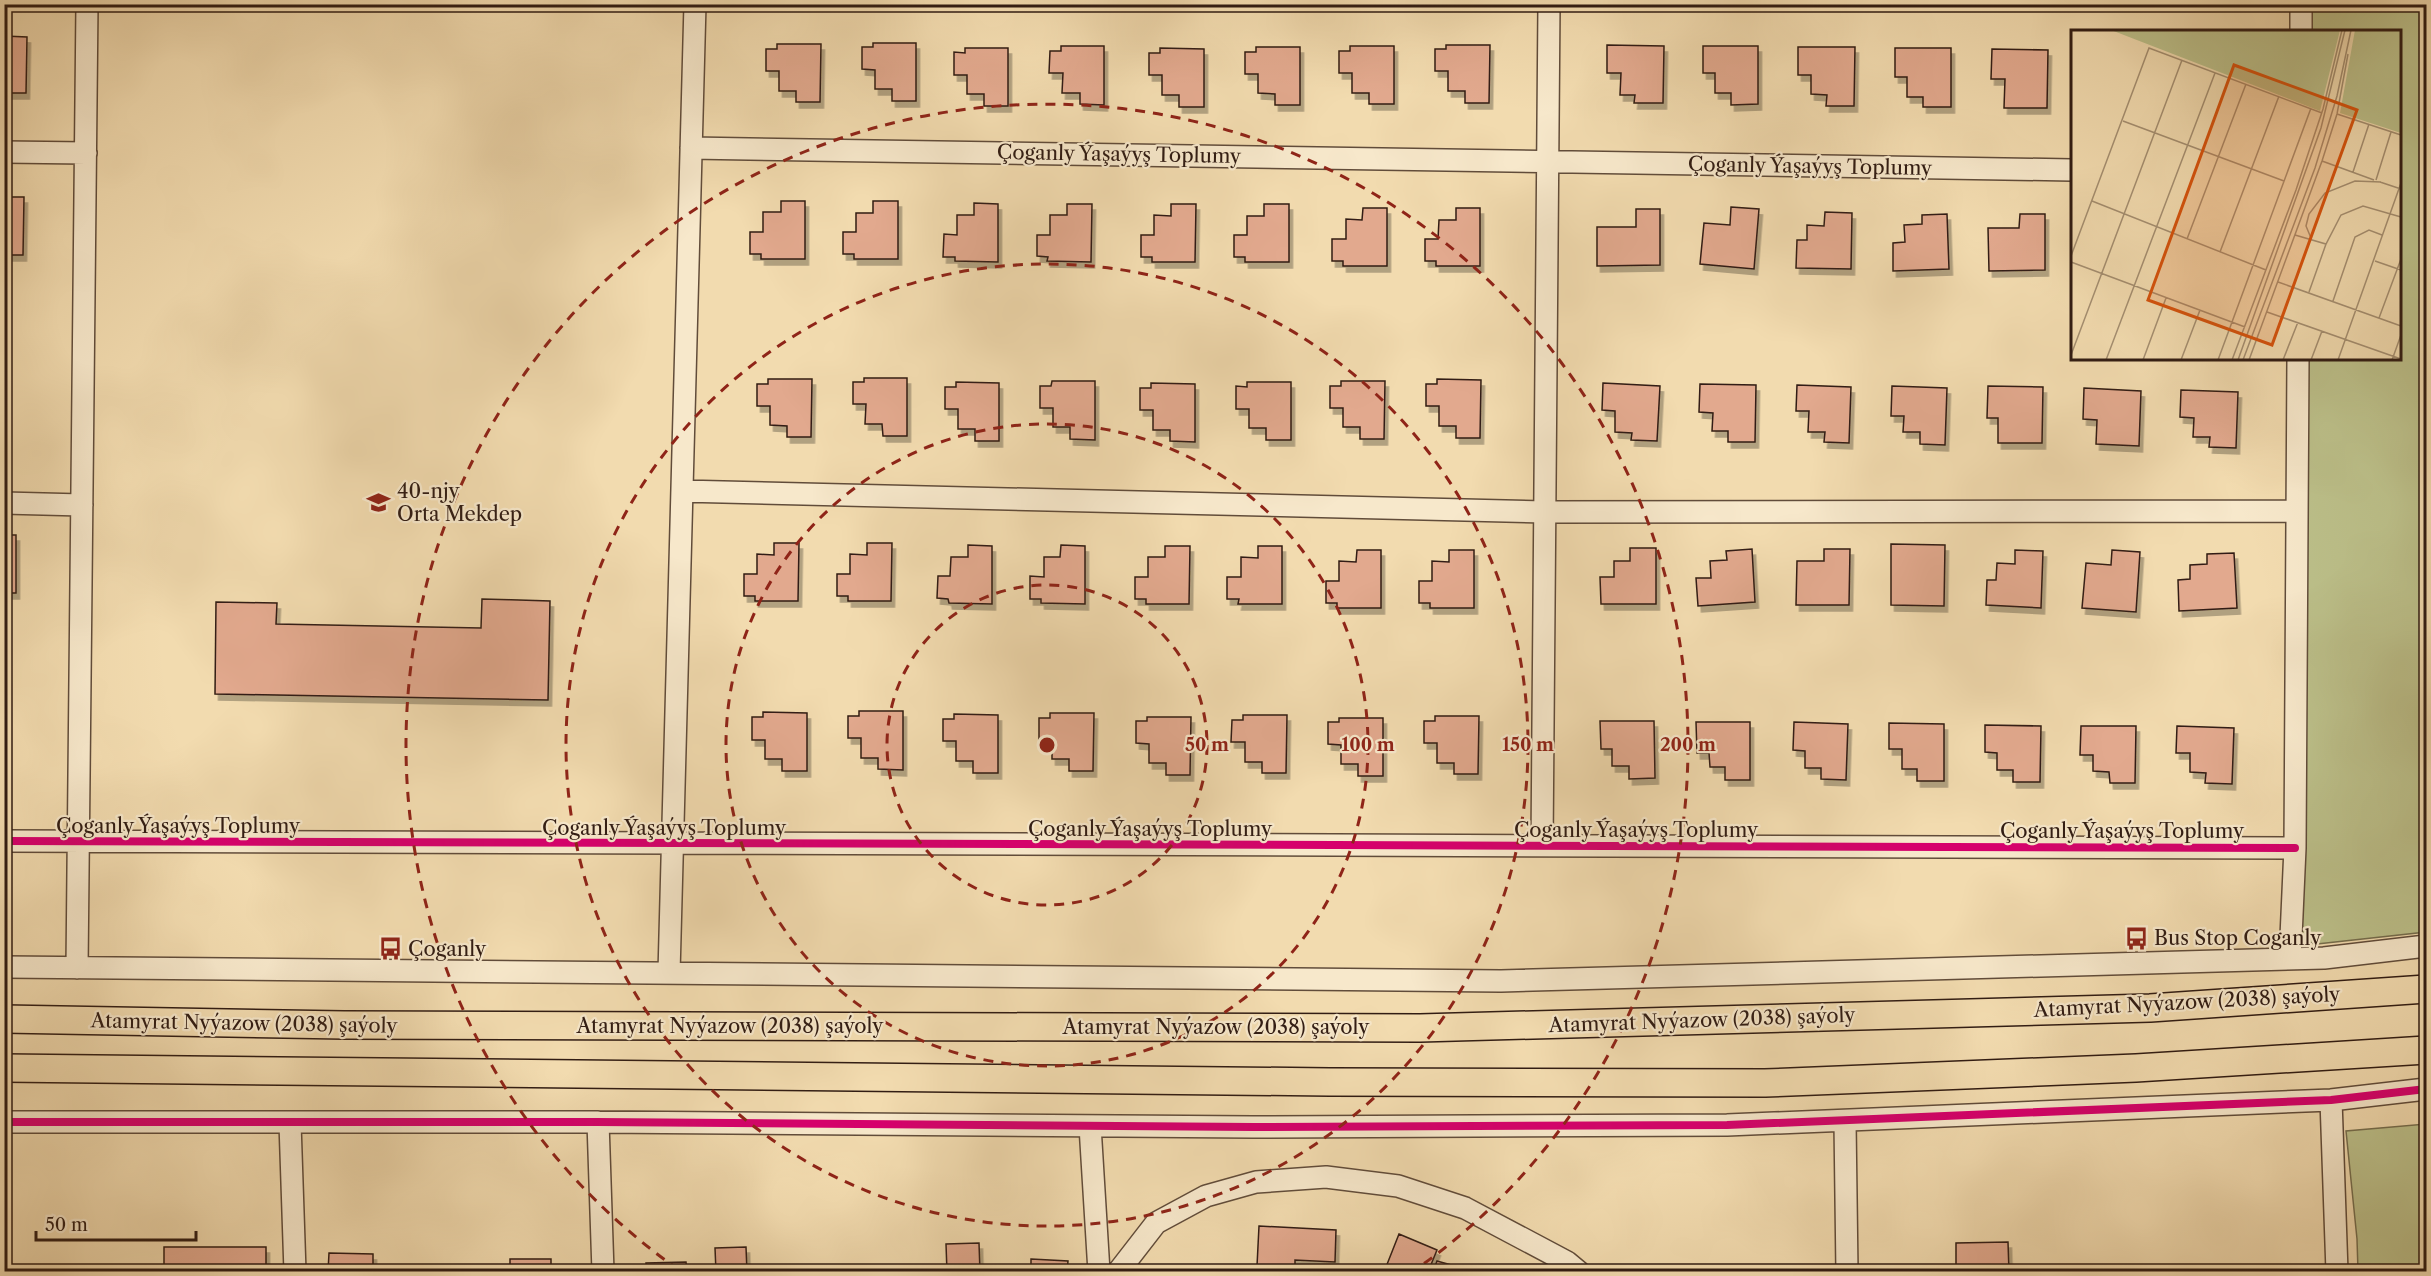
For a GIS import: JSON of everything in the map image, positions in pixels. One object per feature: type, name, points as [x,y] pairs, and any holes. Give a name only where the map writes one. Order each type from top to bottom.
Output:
[{"type":"main road","name":"Atamyrat Nyýazow (2038) şaýoly","points":[[4,1019],[344,1025],[1420,1028],[2150,1008],[2427,989]]},
{"type":"main road","points":[[4,1068],[1294,1081],[1765,1083],[2136,1068],[2427,1050]]},
{"type":"street","points":[[77,968],[87,4]]},
{"type":"street","points":[[669,973],[695,4]]},
{"type":"street","name":"Çoganly Ýaşaýyş Toplumy","points":[[1542,846],[1549,4]]},
{"type":"street","points":[[2301,4],[2301,30]]},
{"type":"street","name":"Çoganly Ýaşaýyş Toplumy","points":[[692,148],[2071,170]]},
{"type":"street","points":[[4,152],[86,153]]},
{"type":"street","points":[[2290,959],[2295,848],[2298,360]]},
{"type":"street","points":[[682,491],[1545,512],[2297,512]]},
{"type":"street","points":[[4,503],[82,505]]},
{"type":"street","name":"Çoganly Ýaşaýyş Toplumy","points":[[4,842],[2295,848]]},
{"type":"street","points":[[4,967],[1501,981],[2324,958],[2427,946]]},
{"type":"street","points":[[4,1122],[598,1122],[1090,1126],[1727,1125],[1845,1122],[2331,1100],[2427,1089]]},
{"type":"street","points":[[2331,1100],[2337,1272]]},
{"type":"street","points":[[598,1122],[603,1272]]},
{"type":"street","points":[[1845,1122],[1846,1272]]},
{"type":"street","points":[[290,1123],[295,1272]]},
{"type":"street","points":[[1090,1126],[1099,1272]]},
{"type":"street","points":[[1118,1272],[1156,1223],[1206,1196],[1256,1182],[1326,1178],[1398,1185],[1465,1208],[1567,1262],[1579,1272]]},
{"type":"green space","points":[[2308,5],[2426,5],[2426,932],[2317,944],[2306,940],[2298,924],[2304,360],[2401,360],[2401,30],[2308,30]]},
{"type":"green space","points":[[2426,1124],[2426,1271],[2358,1271],[2346,1131]]},
{"type":"building","points":[[4,36],[27,37],[26,93],[4,93]]},
{"type":"building","points":[[873,43],[916,43],[916,101],[892,101],[892,89],[875,89],[875,70],[862,69],[862,47],[873,47]]},
{"type":"building","points":[[777,44],[821,44],[820,102],[796,102],[796,91],[779,91],[779,71],[766,71],[766,49],[777,49]]},
{"type":"building","points":[[1446,45],[1490,45],[1489,103],[1465,103],[1465,91],[1448,91],[1448,71],[1435,71],[1435,49],[1446,49]]},
{"type":"building","points":[[1607,45],[1664,46],[1663,103],[1634,103],[1635,95],[1620,95],[1621,73],[1607,73]]},
{"type":"building","points":[[1061,46],[1104,46],[1104,105],[1080,104],[1080,93],[1062,93],[1063,73],[1049,73],[1050,51],[1061,51]]},
{"type":"building","points":[[1350,46],[1394,46],[1394,104],[1369,104],[1369,93],[1352,93],[1352,73],[1339,73],[1339,51],[1350,51]]},
{"type":"building","points":[[1703,46],[1758,46],[1758,104],[1731,105],[1731,93],[1715,93],[1715,73],[1703,73]]},
{"type":"building","points":[[1256,47],[1300,47],[1300,105],[1275,105],[1275,94],[1258,93],[1258,74],[1245,74],[1245,52],[1256,52]]},
{"type":"building","points":[[1798,47],[1855,47],[1854,106],[1826,106],[1827,95],[1811,94],[1811,75],[1798,75]]},
{"type":"building","points":[[965,48],[1008,48],[1008,106],[984,106],[984,94],[967,94],[967,75],[954,75],[954,52],[965,53]]},
{"type":"building","points":[[1160,48],[1204,49],[1204,107],[1179,107],[1179,95],[1162,95],[1162,75],[1149,75],[1149,53],[1160,53]]},
{"type":"building","points":[[1895,48],[1951,48],[1951,107],[1923,107],[1923,97],[1907,97],[1907,77],[1895,77]]},
{"type":"building","points":[[1992,49],[2048,50],[2047,108],[2004,108],[2005,79],[1991,79]]},
{"type":"building","points":[[4,197],[24,197],[23,255],[4,255]]},
{"type":"building","points":[[781,201],[805,201],[805,259],[761,259],[761,254],[750,254],[750,232],[763,232],[763,212],[781,212]]},
{"type":"building","points":[[873,201],[898,201],[898,259],[854,259],[854,254],[843,254],[843,232],[856,232],[856,213],[873,213]]},
{"type":"building","points":[[974,203],[998,204],[998,262],[955,261],[955,257],[943,257],[944,234],[957,235],[957,215],[974,215]]},
{"type":"building","points":[[1067,204],[1092,204],[1091,262],[1047,261],[1048,257],[1037,256],[1037,235],[1050,235],[1050,215],[1067,215]]},
{"type":"building","points":[[1171,204],[1196,204],[1195,262],[1152,262],[1152,257],[1141,257],[1141,235],[1154,235],[1154,215],[1171,216]]},
{"type":"building","points":[[1264,204],[1289,204],[1289,262],[1245,262],[1245,257],[1234,257],[1234,235],[1247,235],[1247,216],[1264,216]]},
{"type":"building","points":[[1731,207],[1759,209],[1754,269],[1700,264],[1704,223],[1730,225]]},
{"type":"building","points":[[1363,208],[1387,208],[1387,266],[1343,266],[1343,261],[1332,261],[1332,239],[1346,239],[1346,219],[1362,220]]},
{"type":"building","points":[[1456,208],[1480,208],[1480,266],[1436,266],[1436,261],[1425,261],[1425,239],[1438,239],[1439,220],[1456,220]]},
{"type":"building","points":[[1636,209],[1660,209],[1660,265],[1597,266],[1597,227],[1636,227]]},
{"type":"building","points":[[1825,212],[1852,213],[1851,269],[1796,268],[1797,240],[1807,240],[1807,225],[1824,226]]},
{"type":"building","points":[[1947,214],[1949,269],[1893,271],[1893,243],[1905,242],[1904,225],[1922,224],[1922,215]]},
{"type":"building","points":[[2020,214],[2045,214],[2045,270],[1989,271],[1988,228],[2019,228]]},
{"type":"building","points":[[864,378],[907,378],[907,436],[883,436],[882,424],[865,424],[866,404],[853,404],[853,382],[864,382]]},
{"type":"building","points":[[768,379],[812,379],[811,437],[787,437],[787,426],[770,425],[770,406],[757,406],[757,384],[768,384]]},
{"type":"building","points":[[1437,379],[1481,380],[1480,438],[1456,438],[1456,426],[1439,426],[1439,406],[1426,406],[1426,384],[1437,384]]},
{"type":"building","points":[[1052,381],[1095,381],[1095,440],[1070,439],[1070,427],[1053,427],[1053,408],[1040,408],[1040,386],[1051,386]]},
{"type":"building","points":[[1341,381],[1385,381],[1384,439],[1360,439],[1360,427],[1343,427],[1343,408],[1330,408],[1330,386],[1341,386]]},
{"type":"building","points":[[956,382],[999,383],[999,441],[975,441],[975,429],[958,429],[958,409],[945,409],[945,387],[956,387]]},
{"type":"building","points":[[1247,382],[1291,382],[1291,440],[1266,440],[1266,428],[1249,428],[1249,409],[1236,409],[1236,386],[1247,387]]},
{"type":"building","points":[[1151,383],[1195,384],[1195,442],[1170,441],[1170,430],[1153,430],[1153,410],[1140,410],[1140,388],[1151,388]]},
{"type":"building","points":[[1603,383],[1660,386],[1657,441],[1631,440],[1632,433],[1615,432],[1615,411],[1602,410]]},
{"type":"building","points":[[1700,384],[1756,385],[1755,442],[1728,442],[1728,431],[1712,431],[1713,413],[1699,412]]},
{"type":"building","points":[[1797,385],[1851,387],[1849,443],[1824,442],[1825,432],[1808,432],[1809,411],[1796,411]]},
{"type":"building","points":[[1892,386],[1947,388],[1945,445],[1920,444],[1920,432],[1903,432],[1904,416],[1891,416]]},
{"type":"building","points":[[1988,386],[2043,387],[2042,443],[1998,443],[1998,418],[1987,418]]},
{"type":"building","points":[[2084,388],[2141,391],[2139,446],[2096,444],[2097,420],[2083,419]]},
{"type":"building","points":[[2181,390],[2238,392],[2236,448],[2209,447],[2210,437],[2193,437],[2194,418],[2180,417]]},
{"type":"building","points":[[4,535],[16,535],[16,593],[4,593]]},
{"type":"building","points":[[774,543],[799,543],[798,601],[755,601],[755,596],[744,596],[744,574],[757,574],[757,554],[774,555]]},
{"type":"building","points":[[867,543],[892,543],[891,601],[848,601],[848,596],[837,596],[837,574],[850,574],[850,554],[867,555]]},
{"type":"building","points":[[1891,544],[1945,545],[1944,606],[1891,605]]},
{"type":"building","points":[[968,545],[992,546],[992,604],[949,603],[948,599],[937,598],[938,576],[950,576],[951,557],[968,557]]},
{"type":"building","points":[[1061,545],[1085,546],[1085,604],[1041,603],[1041,599],[1030,599],[1030,576],[1044,577],[1044,557],[1060,557]]},
{"type":"building","points":[[1165,546],[1190,546],[1189,604],[1146,604],[1146,599],[1135,599],[1135,577],[1148,577],[1148,557],[1165,557]]},
{"type":"building","points":[[1258,546],[1282,546],[1282,604],[1238,604],[1239,599],[1227,599],[1227,577],[1241,577],[1241,557],[1258,558]]},
{"type":"building","points":[[1630,548],[1656,548],[1656,604],[1601,604],[1600,577],[1614,577],[1614,561],[1630,561]]},
{"type":"building","points":[[1752,549],[1755,602],[1698,606],[1696,578],[1711,578],[1710,561],[1727,560],[1726,551]]},
{"type":"building","points":[[1824,549],[1850,549],[1849,605],[1796,605],[1797,561],[1824,561]]},
{"type":"building","points":[[1357,550],[1381,550],[1381,608],[1337,608],[1337,603],[1326,603],[1326,581],[1339,581],[1339,561],[1356,562]]},
{"type":"building","points":[[1449,550],[1474,550],[1474,608],[1430,608],[1430,603],[1419,603],[1419,581],[1432,581],[1432,561],[1449,562]]},
{"type":"building","points":[[2015,550],[2043,551],[2041,608],[1986,605],[1987,580],[1996,580],[1997,563],[2015,564]]},
{"type":"building","points":[[2112,550],[2140,552],[2136,612],[2082,608],[2086,563],[2111,565]]},
{"type":"building","points":[[2234,553],[2237,608],[2179,611],[2178,580],[2190,579],[2190,565],[2207,564],[2207,554]]},
{"type":"building","points":[[482,599],[550,601],[548,700],[215,694],[216,602],[277,603],[276,624],[481,628]]},
{"type":"building","points":[[859,711],[903,711],[903,770],[878,769],[878,758],[861,758],[861,738],[848,738],[848,716],[859,716]]},
{"type":"building","points":[[763,712],[807,713],[807,771],[782,771],[782,759],[765,759],[765,740],[752,740],[752,717],[763,717]]},
{"type":"building","points":[[1050,713],[1094,713],[1093,771],[1069,771],[1069,759],[1052,759],[1052,740],[1039,740],[1039,718],[1050,718]]},
{"type":"building","points":[[954,714],[998,715],[998,773],[973,773],[973,761],[956,761],[956,741],[943,741],[943,719],[954,719]]},
{"type":"building","points":[[1243,715],[1287,715],[1286,773],[1262,773],[1262,762],[1245,762],[1245,742],[1231,742],[1232,720],[1243,720]]},
{"type":"building","points":[[1435,716],[1479,716],[1478,774],[1454,774],[1454,763],[1437,763],[1437,743],[1424,743],[1424,721],[1435,721]]},
{"type":"building","points":[[1147,717],[1191,717],[1190,775],[1166,775],[1166,763],[1149,763],[1149,744],[1136,743],[1136,721],[1147,721]]},
{"type":"building","points":[[1339,718],[1383,718],[1383,776],[1358,776],[1358,764],[1341,764],[1341,745],[1328,744],[1328,722],[1339,722]]},
{"type":"building","points":[[1600,721],[1654,721],[1655,778],[1629,779],[1629,766],[1612,766],[1612,749],[1601,749]]},
{"type":"building","points":[[1696,722],[1750,722],[1750,780],[1725,780],[1725,767],[1710,767],[1709,753],[1697,753]]},
{"type":"building","points":[[1794,722],[1848,724],[1846,780],[1821,779],[1821,768],[1805,768],[1805,751],[1793,750]]},
{"type":"building","points":[[1889,723],[1944,724],[1944,781],[1917,781],[1917,769],[1902,769],[1902,749],[1889,749]]},
{"type":"building","points":[[1985,725],[2041,726],[2040,782],[2013,782],[2013,770],[1997,770],[1997,753],[1985,752]]},
{"type":"building","points":[[2081,726],[2136,726],[2135,783],[2110,783],[2109,772],[2093,771],[2093,755],[2080,755]]},
{"type":"building","points":[[2177,726],[2234,728],[2232,784],[2205,783],[2206,773],[2190,772],[2190,753],[2176,753]]},
{"type":"building","points":[[1259,1226],[1336,1230],[1335,1262],[1295,1260],[1295,1267],[1257,1266]]},
{"type":"building","points":[[1399,1234],[1437,1250],[1428,1272],[1384,1272]]},
{"type":"building","points":[[2008,1242],[2009,1272],[1956,1272],[1956,1243]]},
{"type":"building","points":[[979,1243],[980,1272],[947,1272],[946,1244]]},
{"type":"building","points":[[164,1247],[266,1247],[266,1272],[164,1272]]},
{"type":"building","points":[[746,1247],[747,1272],[716,1272],[715,1248]]},
{"type":"building","points":[[329,1253],[373,1254],[373,1272],[328,1272]]},
{"type":"building","points":[[510,1259],[551,1259],[551,1272],[510,1272]]},
{"type":"building","points":[[1031,1259],[1068,1261],[1067,1272],[1031,1272]]},
{"type":"building","points":[[1437,1261],[1469,1270],[1472,1272],[1433,1272]]},
{"type":"building","points":[[686,1262],[687,1272],[647,1272],[646,1263]]},
{"type":"cycle path","points":[[4,841],[2295,848]]},
{"type":"cycle path","points":[[4,1122],[598,1122],[1253,1127],[1727,1125],[2331,1100],[2426,1089]]},
{"type":"place","name":"40-njy Orta Mekdep","points":[[379,503]]},
{"type":"place","name":"Bus Stop Coganly","points":[[2136,938]]},
{"type":"place","name":"Çoganly","points":[[390,949]]}]
